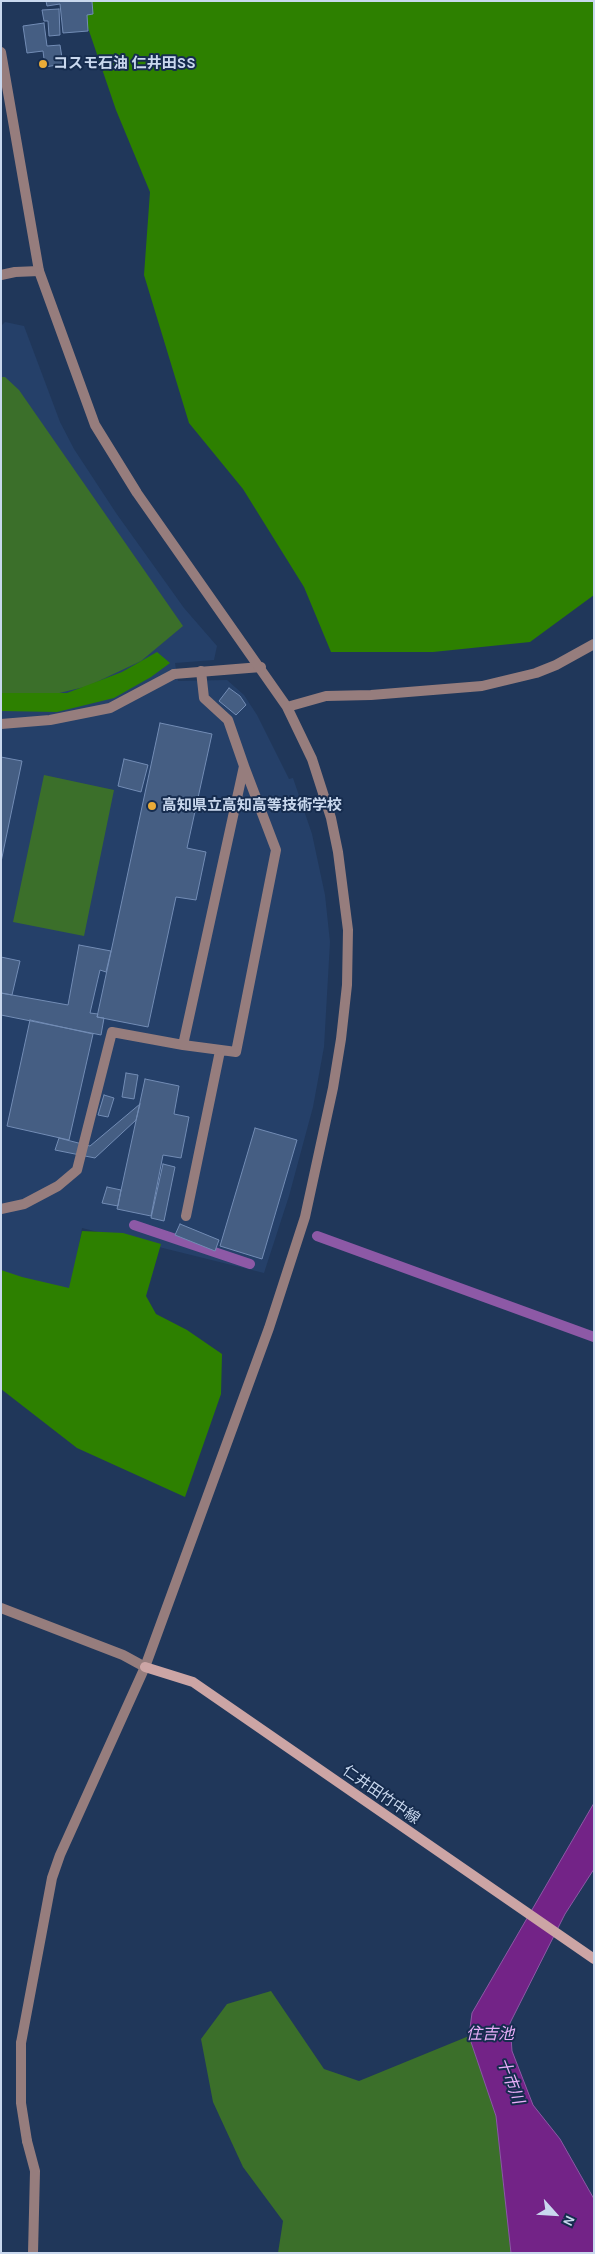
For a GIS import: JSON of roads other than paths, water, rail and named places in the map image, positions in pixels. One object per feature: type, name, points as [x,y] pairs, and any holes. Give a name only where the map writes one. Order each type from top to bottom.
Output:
[{"type":"main road","name":"仁井田竹中線","points":[[145,1667],[193,1682],[497,1894],[594,1959]]},
{"type":"street","points":[[1,52],[39,271],[95,425],[137,493],[287,707],[312,759],[331,818],[338,852],[348,930],[347,985],[341,1039],[333,1088],[302,1226],[269,1328],[145,1667],[60,1855],[52,1878],[21,2043],[21,2103],[27,2141],[35,2171],[32,2253]]},
{"type":"street","points":[[1,275],[15,272],[39,271]]},
{"type":"street","points":[[287,707],[326,696],[371,695],[482,686],[508,681],[549,668],[594,644]]},
{"type":"street","points":[[1,724],[50,720],[110,708],[174,674],[260,667]]},
{"type":"street","points":[[1,1209],[24,1204],[58,1186],[77,1170],[112,1032],[220,1051],[236,1052],[276,850],[228,720],[204,698],[201,671]]},
{"type":"street","points":[[183,1045],[244,766]]},
{"type":"street","points":[[186,1216],[220,1051]]},
{"type":"street","points":[[1,1608],[123,1655],[145,1667]]},
{"type":"water","points":[[594,1803],[594,1869],[565,1914],[510,2023],[512,2051],[533,2105],[560,2139],[594,2199],[594,2253],[511,2253],[496,2116],[469,2036],[472,2013]]},
{"type":"waterway","points":[[134,1225],[250,1264]]},
{"type":"waterway","points":[[317,1236],[594,1337]]},
{"type":"place","name":"コスモ石油 仁井田SS","points":[[43,64]]},
{"type":"place","name":"高知県立高知高等技術学校","points":[[152,806]]},
{"type":"water label","name":"住吉池","points":[[490,2034]]},
{"type":"water label","name":"十市川","points":[[510,2081]]}]
